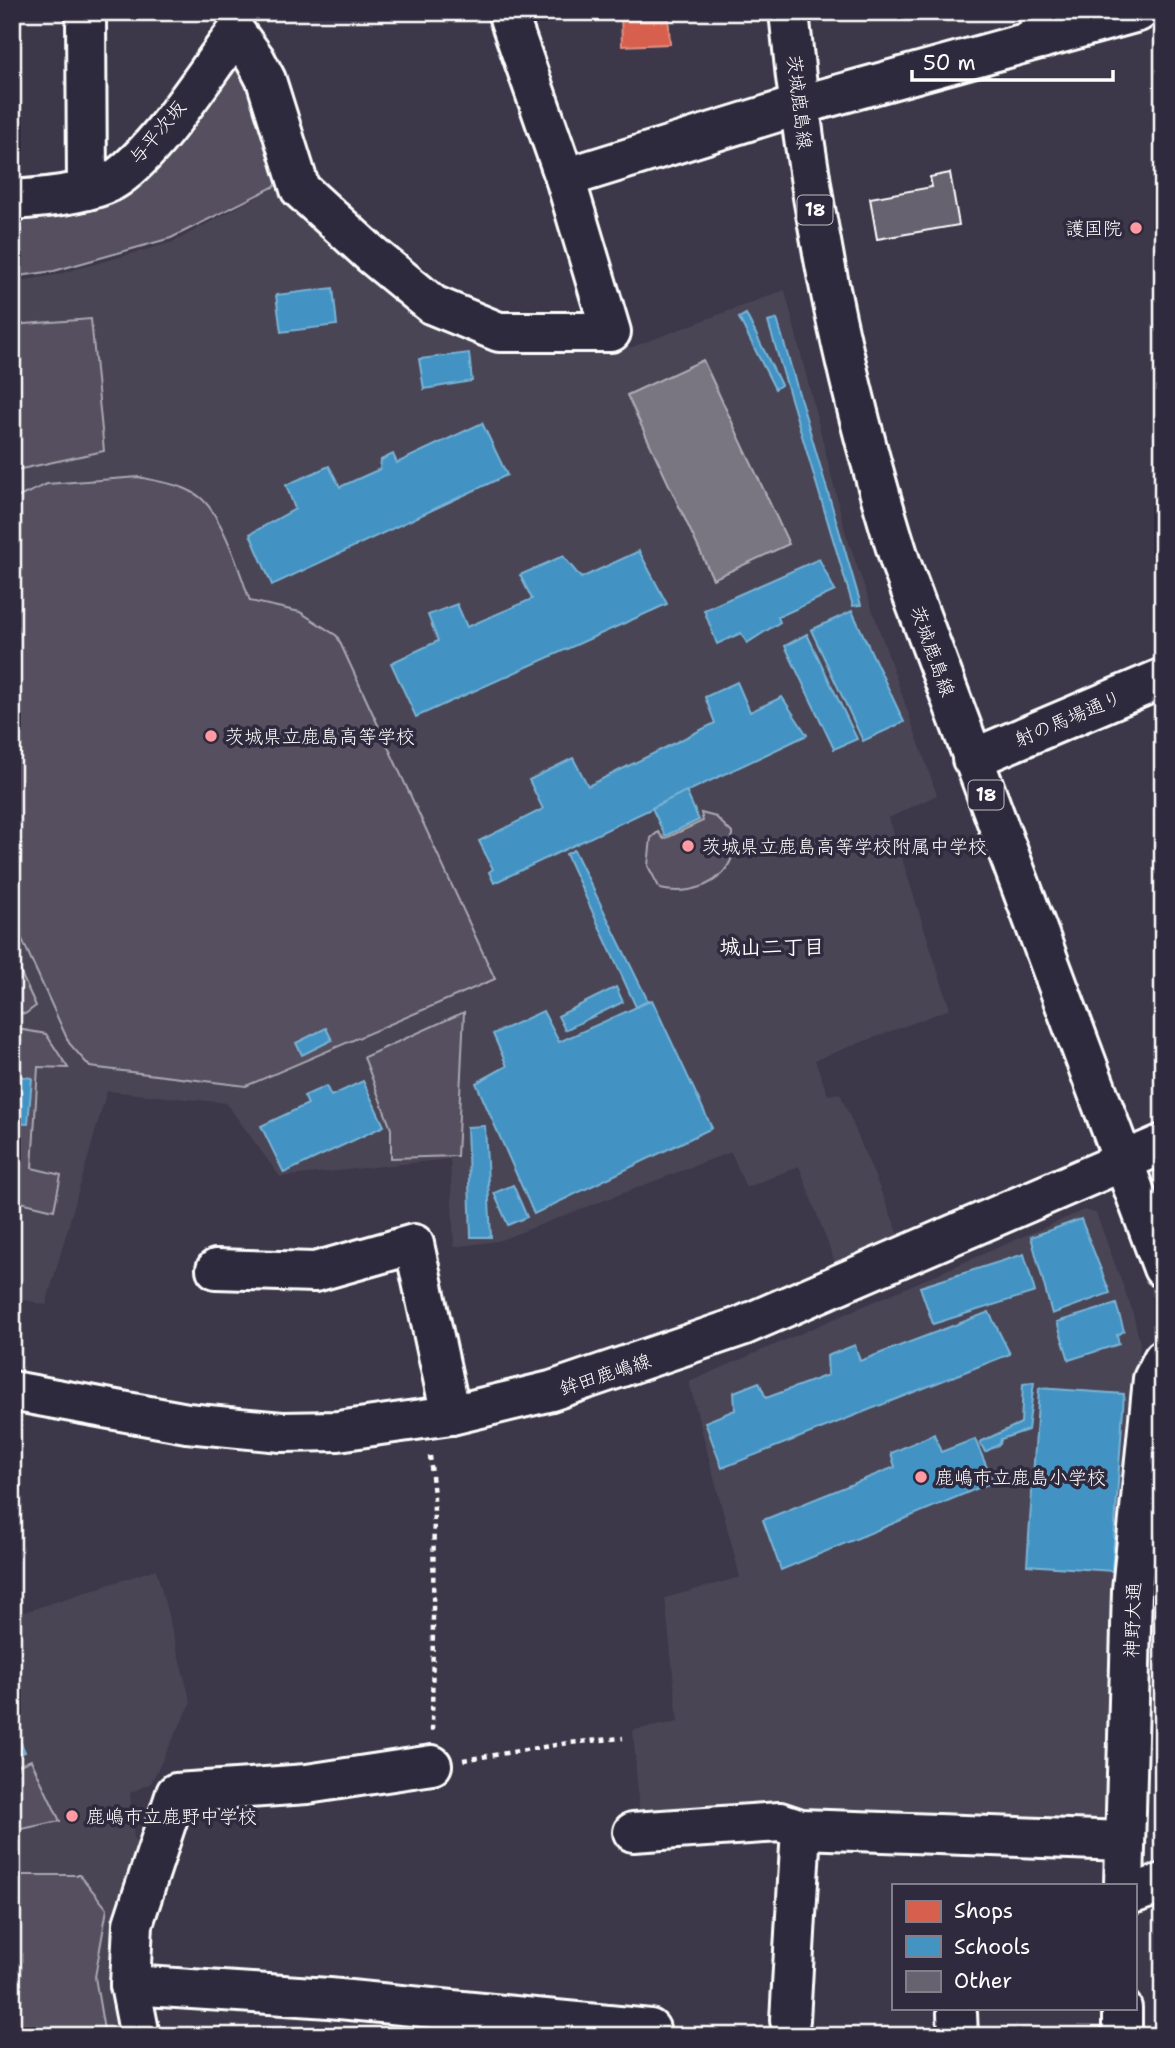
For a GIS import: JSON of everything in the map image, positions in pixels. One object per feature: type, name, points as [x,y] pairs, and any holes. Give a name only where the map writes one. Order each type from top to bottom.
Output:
[{"type":"main road","points":[[86,12],[88,190]]},
{"type":"main road","points":[[507,12],[565,178],[1040,26],[1138,12]]},
{"type":"main road","name":"茨城鹿島線","points":[[789,12],[823,257],[867,457],[901,564],[972,759],[1163,1268]]},
{"type":"main road","name":"与平次坂","points":[[12,200],[88,190],[116,180],[151,145],[236,33],[266,80],[300,189],[371,254],[433,305],[499,332],[611,332],[565,178]]},
{"type":"main road","name":"射の馬場通り","points":[[972,759],[1163,678]]},
{"type":"main road","name":"鉾田鹿嶋線","points":[[12,1391],[187,1423],[282,1432],[338,1431],[451,1415],[551,1391],[743,1326],[1163,1144]]},
{"type":"main road","points":[[216,1269],[315,1272],[414,1244],[451,1415]]},
{"type":"main road","name":"神野大通","points":[[1124,1884],[1132,1590],[1153,1379],[1163,1359]]},
{"type":"main road","points":[[140,2036],[130,1985],[133,1924],[176,1793],[307,1784],[432,1765]]},
{"type":"main road","points":[[633,1832],[780,1822],[801,1829],[1125,1841]]},
{"type":"main road","points":[[790,2020],[801,1829]]},
{"type":"main road","points":[[1136,1893],[1163,1883]]},
{"type":"main road","points":[[130,1985],[506,2014],[650,2029],[650,2036]]},
{"type":"main road","points":[[1122,2010],[1122,2036]]},
{"type":"path","points":[[430,1456],[435,1496],[432,1765],[568,1743],[623,1738]]},
{"type":"shaded area","points":[[230,55],[243,60],[283,182],[171,238],[54,271],[12,277],[12,204],[87,199]]},
{"type":"shaded area","points":[[275,187],[415,310],[601,349],[632,347],[785,290],[846,534],[937,795],[889,818],[950,1009],[815,1060],[828,1095],[840,1093],[903,1244],[838,1271],[799,1166],[746,1188],[731,1152],[498,1241],[454,1247],[450,1159],[280,1177],[226,1103],[107,1091],[46,1305],[12,1297],[12,282],[55,275],[173,242]]},
{"type":"shaded area","points":[[91,319],[104,451],[12,471],[12,325]]},
{"type":"shaded area","points":[[703,360],[789,544],[713,579],[627,395]]},
{"type":"shaded area","points":[[139,477],[171,484],[201,498],[217,518],[250,601],[300,612],[337,636],[495,979],[246,1086],[90,1067],[69,1043],[12,917],[12,500],[47,484]]},
{"type":"shaded area","points":[[701,813],[716,817],[732,833],[731,860],[719,877],[701,887],[680,891],[660,889],[648,866],[651,838],[658,832],[664,839],[703,821]]},
{"type":"shaded area","points":[[12,954],[36,1006],[25,1014],[12,1012]]},
{"type":"shaded area","points":[[464,1012],[457,1156],[391,1158],[391,1129],[364,1057]]},
{"type":"shaded area","points":[[12,1028],[46,1034],[68,1068],[38,1067],[32,1168],[61,1175],[54,1210],[12,1200]]},
{"type":"shaded area","name":"鹿嶋市立鹿島小学校","points":[[1084,1210],[1096,1213],[1132,1310],[1140,1342],[1121,1572],[1117,1831],[640,1821],[633,1730],[678,1722],[665,1598],[740,1577],[689,1382]]},
{"type":"shaded area","name":"鹿嶋市立鹿野中学校","points":[[156,1569],[191,1703],[151,1783],[130,1793],[134,1839],[143,1853],[121,1901],[112,1935],[124,2036],[12,2036],[12,1616]]},
{"type":"shaded area","points":[[31,1760],[60,1821],[12,1831],[12,1768]]},
{"type":"shaded area","points":[[12,1875],[80,1875],[107,1909],[95,1977],[105,2036],[12,2036]]},
{"type":"building: Shops","points":[[621,12],[668,12],[670,44],[622,46]]},
{"type":"building: Schools","points":[[333,288],[337,325],[281,332],[276,295]]},
{"type":"building: Schools","points":[[746,314],[781,385],[775,389],[739,318]]},
{"type":"building: Schools","points":[[777,319],[861,605],[853,606],[768,322]]},
{"type":"building: Schools","points":[[469,353],[472,381],[424,389],[419,359]]},
{"type":"building: Schools","points":[[482,423],[507,475],[272,585],[250,534],[295,509],[286,485],[329,466],[340,487],[380,469],[381,460],[393,454],[397,463]]},
{"type":"building: Schools","points":[[639,551],[667,604],[416,717],[391,663],[438,641],[428,615],[457,604],[467,627],[532,599],[520,575],[563,556],[581,578]]},
{"type":"building: Schools","points":[[819,559],[835,591],[778,617],[780,622],[747,643],[741,633],[717,644],[704,610]]},
{"type":"building: Schools","points":[[852,611],[904,722],[863,741],[811,630]]},
{"type":"building: Schools","points":[[807,634],[857,739],[834,749],[785,646]]},
{"type":"building: Schools","points":[[737,682],[750,712],[782,697],[807,735],[494,883],[489,872],[493,869],[479,841],[543,809],[529,780],[573,758],[588,786],[715,723],[705,697]]},
{"type":"building: Schools","points":[[686,791],[699,820],[665,836],[652,808]]},
{"type":"building: Schools","points":[[574,850],[648,1001],[636,1007],[566,854]]},
{"type":"building: Schools","points":[[616,987],[623,1002],[565,1030],[558,1016]]},
{"type":"building: Schools","points":[[652,1000],[712,1128],[534,1214],[476,1083],[507,1066],[493,1034],[543,1011],[559,1042]]},
{"type":"building: Schools","points":[[326,1028],[332,1040],[302,1055],[296,1043]]},
{"type":"building: Schools","points":[[12,1075],[32,1078],[28,1124],[12,1123]]},
{"type":"building: Schools","points":[[363,1081],[384,1126],[284,1173],[261,1126],[308,1104],[304,1096],[326,1086],[331,1096]]},
{"type":"building: Schools","points":[[485,1126],[491,1237],[471,1237],[467,1127]]},
{"type":"building: Schools","points":[[513,1185],[527,1217],[508,1225],[494,1193]]},
{"type":"building: Schools","points":[[1081,1219],[1110,1293],[1052,1314],[1031,1237]]},
{"type":"building: Schools","points":[[1024,1254],[1035,1292],[933,1324],[920,1287]]},
{"type":"building: Schools","points":[[1116,1304],[1124,1331],[1117,1335],[1119,1344],[1069,1360],[1057,1322]]},
{"type":"building: Schools","points":[[989,1312],[1010,1354],[722,1468],[705,1422],[735,1410],[734,1392],[759,1382],[766,1398],[828,1375],[827,1356],[855,1345],[860,1361]]},
{"type":"building: Schools","points":[[1034,1382],[1028,1430],[1001,1439],[1000,1444],[985,1452],[980,1442],[1021,1423],[1023,1384]]},
{"type":"building: Schools","points":[[1039,1388],[1124,1394],[1112,1571],[1027,1565]]},
{"type":"building: Schools","points":[[934,1434],[941,1452],[975,1439],[993,1482],[781,1570],[763,1520],[895,1467],[891,1453]]},
{"type":"building: Schools","points":[[12,1723],[25,1752],[12,1758]]},
{"type":"building: Other","points":[[950,173],[959,225],[877,239],[870,198],[932,187],[930,177]]},
{"type":"place","name":"護国院","points":[[1136,228]]},
{"type":"place","name":"茨城県立鹿島高等学校","points":[[211,736]]},
{"type":"place","name":"茨城県立鹿島高等学校附属中学校","points":[[688,846]]},
{"type":"place","name":"鹿嶋市立鹿島小学校","points":[[921,1477]]},
{"type":"place","name":"鹿嶋市立鹿野中学校","points":[[72,1816]]},
{"type":"district","name":"城山二丁目","points":[[772,947]]}]
